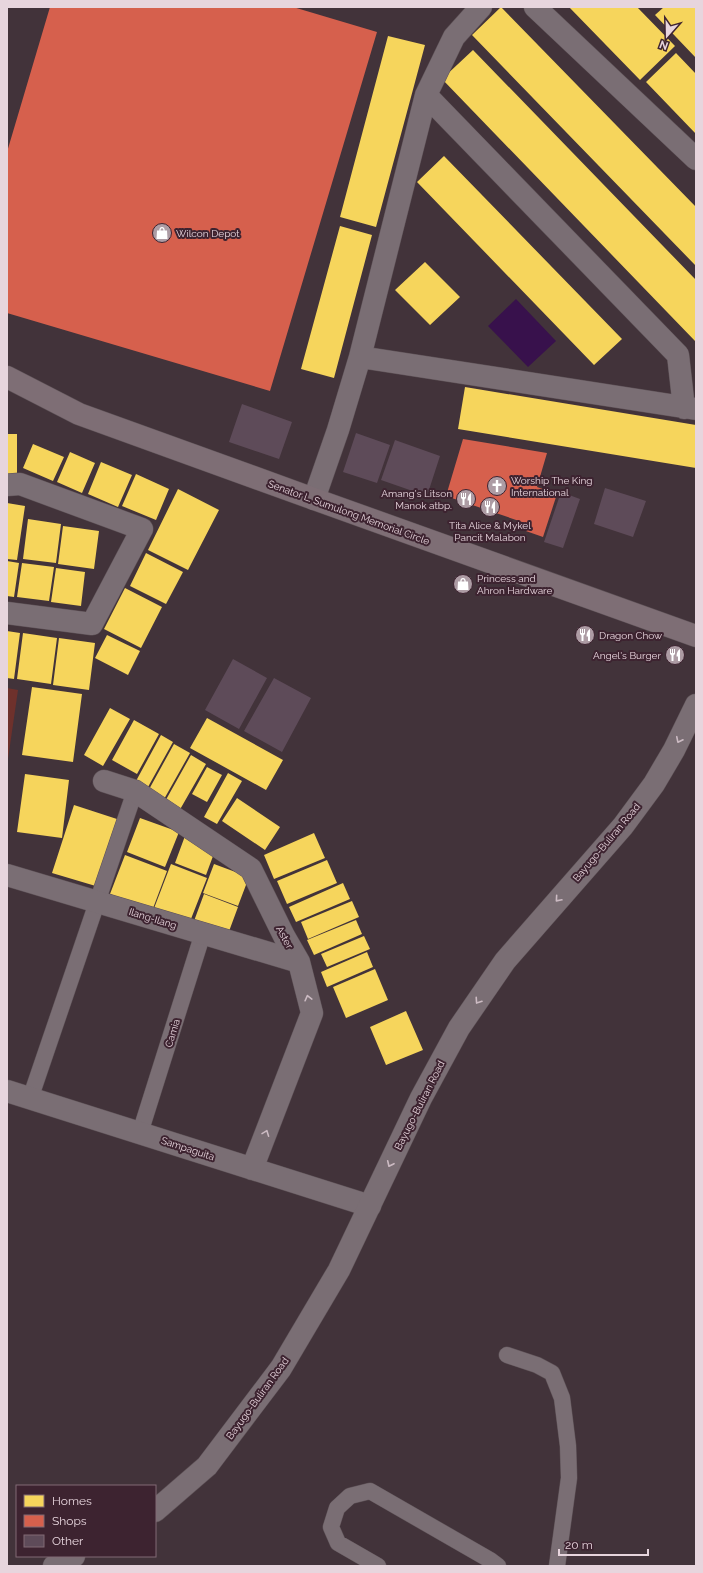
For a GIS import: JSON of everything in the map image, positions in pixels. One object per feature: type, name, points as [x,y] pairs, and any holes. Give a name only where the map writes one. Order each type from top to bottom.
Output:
[{"type":"main road","name":"Senator L. Sumulong Memorial Circle","points":[[7,377],[79,414],[696,636]]},
{"type":"street","points":[[314,499],[338,430],[360,356],[426,95],[454,37],[481,7]]},
{"type":"street","points":[[535,7],[696,159]]},
{"type":"street","points":[[360,356],[690,409],[678,355],[426,95]]},
{"type":"street","points":[[7,485],[20,484],[142,529],[92,624],[7,613]]},
{"type":"street","name":"Bayugo-Buliran Road","points":[[156,1509],[207,1466],[281,1368],[339,1270],[421,1098],[459,1028],[505,961],[623,826],[654,784],[674,750],[696,705]]},
{"type":"street","name":"Aster","points":[[104,780],[135,791],[251,869],[284,936],[299,962],[312,1013],[252,1169]]},
{"type":"street","name":"Ilang-Ilang","points":[[7,875],[299,962]]},
{"type":"street","name":"Sampaguita","points":[[7,1091],[370,1206]]},
{"type":"street","points":[[54,1566],[72,1557]]},
{"type":"lane","points":[[30,1099],[135,791]]},
{"type":"lane","name":"Camia","points":[[140,1133],[203,933]]},
{"type":"lane","points":[[507,1354],[537,1365],[552,1373],[562,1398],[568,1446],[569,1478],[557,1566]]},
{"type":"lane","points":[[378,1566],[338,1543],[331,1527],[337,1508],[350,1496],[370,1491],[498,1566]]},
{"type":"shaded area","points":[[516,299],[556,341],[528,367],[488,326]]},
{"type":"shaded area","points":[[7,688],[18,690],[7,766]]},
{"type":"building: Homes","points":[[501,7],[696,207],[696,266],[472,35]]},
{"type":"building: Homes","points":[[569,7],[637,7],[675,46],[640,80]]},
{"type":"building: Homes","points":[[664,7],[696,7],[696,58],[655,15]]},
{"type":"building: Homes","points":[[388,36],[425,45],[376,227],[340,217]]},
{"type":"building: Homes","points":[[473,50],[696,280],[696,342],[442,79]]},
{"type":"building: Homes","points":[[676,53],[696,74],[696,134],[646,82]]},
{"type":"building: Homes","points":[[444,156],[622,339],[594,365],[417,182]]},
{"type":"building: Homes","points":[[340,226],[372,235],[334,378],[301,369]]},
{"type":"building: Homes","points":[[425,262],[460,297],[430,325],[395,290]]},
{"type":"building: Homes","points":[[465,387],[696,425],[696,468],[458,429]]},
{"type":"building: Homes","points":[[7,434],[17,434],[17,475],[7,475]]},
{"type":"building: Homes","points":[[33,444],[64,457],[53,481],[23,468]]},
{"type":"building: Homes","points":[[70,452],[95,463],[82,493],[57,482]]},
{"type":"building: Homes","points":[[101,462],[132,475],[118,507],[88,494]]},
{"type":"building: Homes","points":[[136,474],[169,489],[156,520],[122,506]]},
{"type":"building: Homes","points":[[178,489],[219,510],[188,570],[148,550]]},
{"type":"building: Homes","points":[[7,503],[25,506],[17,560],[7,559]]},
{"type":"building: Homes","points":[[28,519],[61,524],[56,563],[23,559]]},
{"type":"building: Homes","points":[[63,526],[99,531],[94,569],[58,564]]},
{"type":"building: Homes","points":[[146,553],[183,572],[166,604],[130,586]]},
{"type":"building: Homes","points":[[7,561],[19,563],[14,597],[7,596]]},
{"type":"building: Homes","points":[[22,563],[54,567],[49,601],[17,597]]},
{"type":"building: Homes","points":[[56,568],[85,572],[81,606],[51,602]]},
{"type":"building: Homes","points":[[125,588],[162,607],[141,648],[104,629]]},
{"type":"building: Homes","points":[[7,631],[20,633],[14,679],[7,678]]},
{"type":"building: Homes","points":[[23,633],[57,638],[51,684],[17,679]]},
{"type":"building: Homes","points":[[107,635],[140,651],[128,675],[95,658]]},
{"type":"building: Homes","points":[[59,638],[95,643],[89,690],[53,685]]},
{"type":"building: Homes","points":[[32,687],[82,694],[73,762],[22,755]]},
{"type":"building: Homes","points":[[110,708],[130,719],[103,766],[84,755]]},
{"type":"building: Homes","points":[[207,718],[283,760],[266,790],[190,748]]},
{"type":"building: Homes","points":[[134,720],[159,734],[137,774],[112,760]]},
{"type":"building: Homes","points":[[161,735],[173,742],[148,787],[136,781]]},
{"type":"building: Homes","points":[[174,744],[190,753],[163,801],[147,793]]},
{"type":"building: Homes","points":[[191,755],[206,764],[178,813],[163,805]]},
{"type":"building: Homes","points":[[207,767],[222,775],[207,802],[192,794]]},
{"type":"building: Homes","points":[[228,773],[242,781],[217,824],[204,817]]},
{"type":"building: Homes","points":[[25,774],[69,780],[62,838],[17,832]]},
{"type":"building: Homes","points":[[237,798],[280,827],[265,850],[222,821]]},
{"type":"building: Homes","points":[[74,805],[120,820],[99,887],[52,873]]},
{"type":"building: Homes","points":[[140,818],[179,832],[165,867],[127,852]]},
{"type":"building: Homes","points":[[314,833],[325,858],[274,879],[264,855]]},
{"type":"building: Homes","points":[[185,836],[216,848],[206,875],[175,863]]},
{"type":"building: Homes","points":[[125,855],[167,871],[152,911],[110,894]]},
{"type":"building: Homes","points":[[327,860],[337,883],[287,904],[277,881]]},
{"type":"building: Homes","points":[[171,864],[207,878],[189,924],[153,911]]},
{"type":"building: Homes","points":[[214,864],[249,877],[238,906],[203,893]]},
{"type":"building: Homes","points":[[343,883],[350,899],[296,922],[289,907]]},
{"type":"building: Homes","points":[[204,894],[238,907],[228,934],[194,921]]},
{"type":"building: Homes","points":[[352,901],[359,917],[308,939],[301,922]]},
{"type":"building: Homes","points":[[356,920],[362,934],[314,955],[307,940]]},
{"type":"building: Homes","points":[[364,936],[370,949],[327,967],[321,954]]},
{"type":"building: Homes","points":[[367,952],[373,967],[327,987],[321,972]]},
{"type":"building: Homes","points":[[375,969],[388,1000],[346,1018],[333,987]]},
{"type":"building: Homes","points":[[406,1011],[423,1050],[386,1065],[370,1027]]},
{"type":"building: Shops","name":"Wilcon Depot","points":[[50,7],[293,7],[377,32],[270,391],[7,313],[7,152]]},
{"type":"building: Shops","points":[[463,439],[547,453],[537,487],[557,494],[543,537],[523,530],[525,523],[446,496]]},
{"type":"building: Other","points":[[242,404],[292,422],[279,459],[229,442]]},
{"type":"building: Other","points":[[356,433],[390,445],[377,483],[343,472]]},
{"type":"building: Other","points":[[395,440],[440,456],[427,496],[381,480]]},
{"type":"building: Other","points":[[605,488],[646,501],[633,537],[594,524]]},
{"type":"building: Other","points":[[561,492],[580,499],[563,548],[544,542]]},
{"type":"building: Other","points":[[233,659],[267,678],[239,729],[205,710]]},
{"type":"building: Other","points":[[274,678],[311,698],[282,752],[244,731]]},
{"type":"place","name":"Wilcon Depot","points":[[162,233]]},
{"type":"place","name":"Worship The King International","points":[[497,486]]},
{"type":"place","name":"Amang's Litson Manok atbp.","points":[[466,499]]},
{"type":"place","name":"Tita Alice & Mykel Pancit Malabon","points":[[490,507]]},
{"type":"place","name":"Princess and Ahron Hardware","points":[[463,584]]},
{"type":"place","name":"Dragon Chow","points":[[585,635]]},
{"type":"place","name":"Angel's Burger","points":[[675,655]]}]
